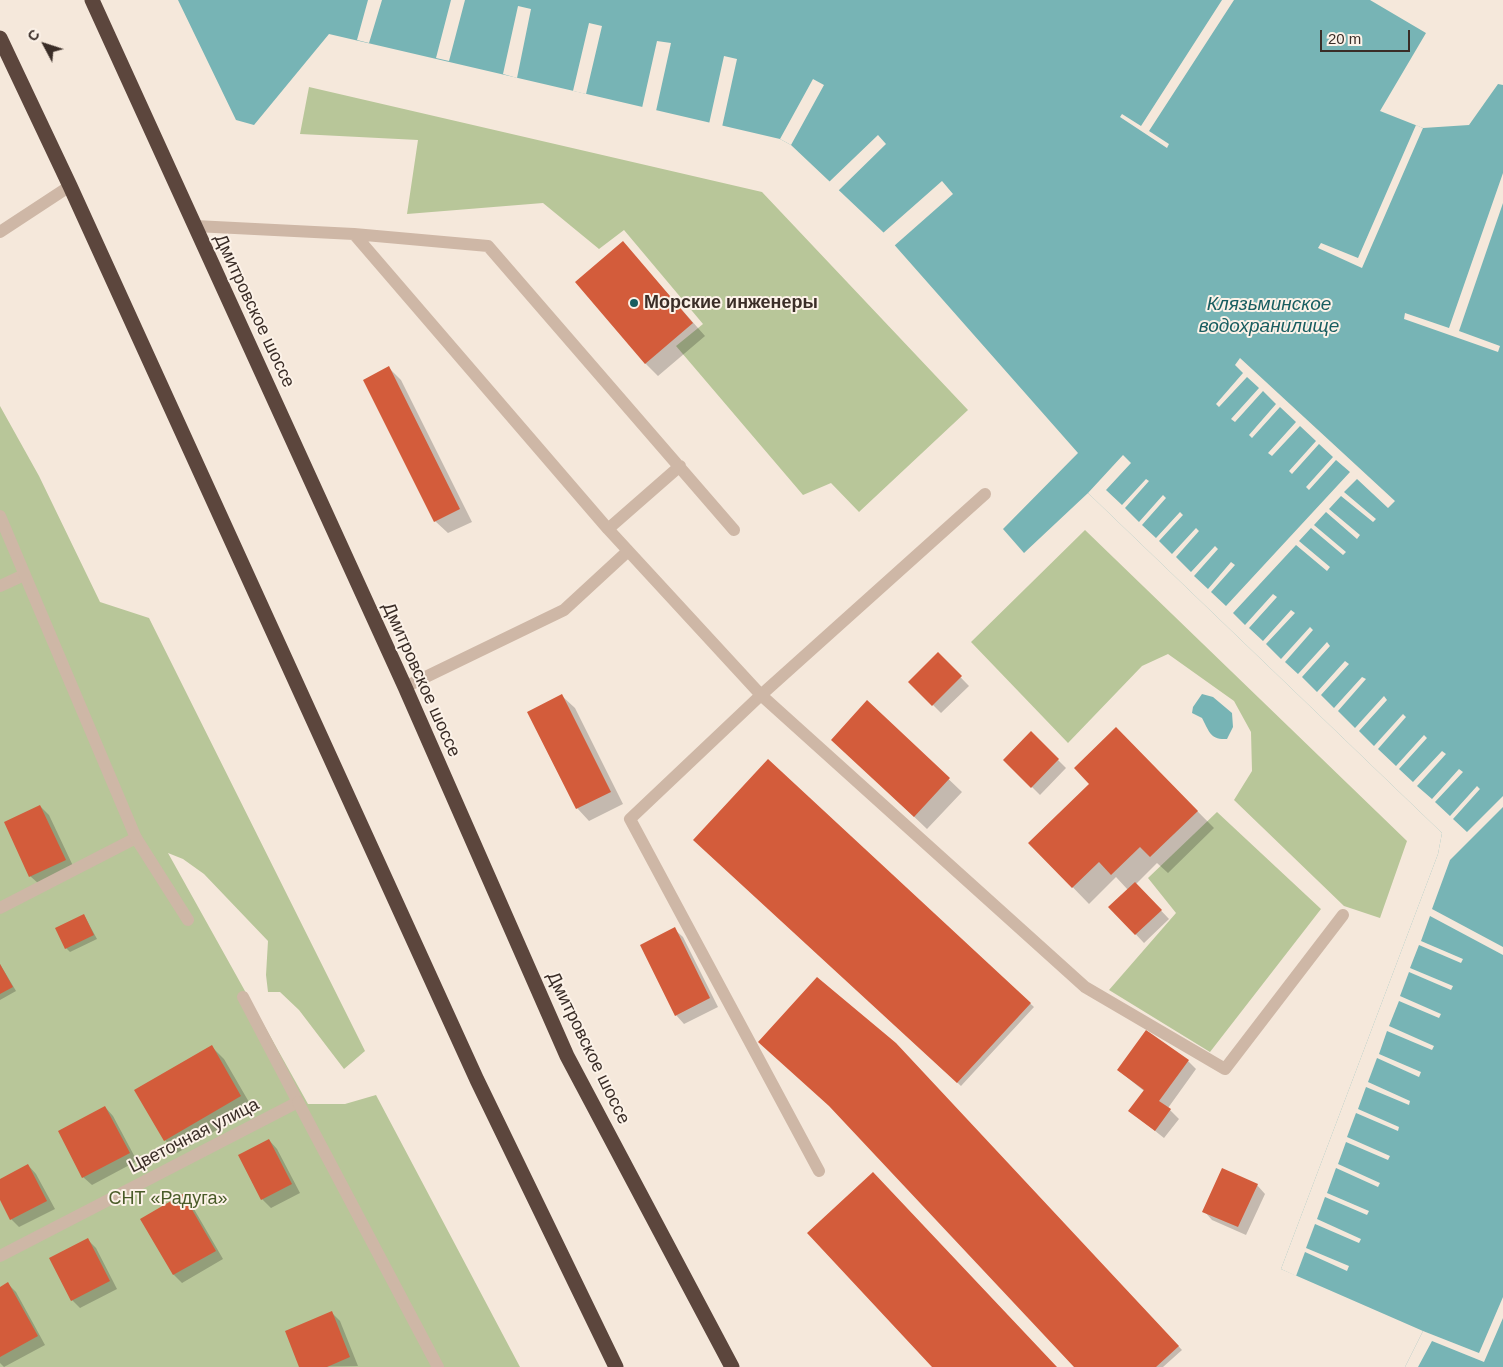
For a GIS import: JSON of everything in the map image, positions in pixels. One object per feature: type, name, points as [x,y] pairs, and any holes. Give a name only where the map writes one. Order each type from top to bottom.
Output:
[{"type":"highway","name":"Дмитровское шоссе","points":[[92,0],[405,687],[567,1056],[732,1367]]},
{"type":"highway","points":[[0,38],[70,186],[477,1080],[616,1367]]},
{"type":"street","points":[[0,232],[70,186]]},
{"type":"street","points":[[194,226],[280,232],[354,234],[488,246],[734,530]]},
{"type":"street","points":[[354,234],[608,529],[761,695],[1084,987],[1225,1069],[1343,915]]},
{"type":"street","points":[[608,529],[680,466]]},
{"type":"street","points":[[819,1171],[630,819],[761,695],[985,494]]},
{"type":"street","points":[[0,516],[136,838],[188,920]]},
{"type":"street","points":[[405,687],[564,610],[628,551]]},
{"type":"street","points":[[0,586],[24,575]]},
{"type":"street","points":[[0,908],[136,838]]},
{"type":"street","points":[[243,997],[438,1367]]},
{"type":"street","name":"Цветочная улица","points":[[0,1256],[298,1102]]},
{"type":"green space","points":[[309,87],[762,192],[968,410],[859,512],[831,483],[803,495],[676,346],[703,324],[624,230],[599,249],[543,203],[407,214],[418,140],[300,134]]},
{"type":"green space","name":"СНТ «Радуга»","points":[[0,406],[39,476],[100,602],[149,618],[365,1051],[344,1069],[299,1010],[280,992],[268,992],[266,975],[268,941],[204,874],[183,859],[168,853],[308,1104],[345,1104],[376,1095],[520,1367],[0,1367]]},
{"type":"green space","points":[[1085,530],[1407,841],[1380,918],[1344,906],[1234,800],[1252,771],[1251,732],[1234,701],[1168,654],[1142,666],[1068,743],[971,642]]},
{"type":"green space","points":[[1217,812],[1321,909],[1210,1052],[1109,990],[1176,913],[1148,878]]},
{"type":"water","name":"Клязьминское водохранилище","points":[[178,0],[1370,0],[1426,33],[1380,111],[1423,128],[1469,125],[1498,84],[1503,85],[1503,1367],[1405,1367],[1423,1331],[1281,1269],[1438,854],[1442,833],[1088,493],[1024,553],[1003,529],[1078,453],[883,232],[791,145],[780,139],[329,34],[254,125],[236,120]]},
{"type":"water","points":[[1202,694],[1213,697],[1232,713],[1233,727],[1227,739],[1213,736],[1202,718],[1192,713],[1193,707]]},
{"type":"pier","points":[[368,0],[382,0],[369,43],[357,40]]},
{"type":"pier","points":[[451,0],[465,0],[449,61],[436,58]]},
{"type":"pier","points":[[1222,0],[1234,0],[1149,131],[1169,144],[1167,148],[1120,117],[1122,114],[1141,126]]},
{"type":"pier","points":[[518,6],[531,9],[517,78],[503,74]]},
{"type":"pier","points":[[589,23],[602,26],[586,94],[573,91]]},
{"type":"pier","points":[[657,41],[671,43],[656,111],[642,108]]},
{"type":"pier","points":[[724,56],[737,59],[722,127],[709,124]]},
{"type":"pier","points":[[813,79],[824,85],[791,145],[780,139]]},
{"type":"pier","points":[[1416,125],[1423,128],[1362,268],[1318,248],[1321,243],[1358,258]]},
{"type":"pier","points":[[878,135],[886,144],[838,191],[829,182]]},
{"type":"pier","points":[[1503,173],[1503,203],[1459,331],[1500,346],[1498,352],[1404,319],[1405,313],[1449,328]]},
{"type":"pier","points":[[942,181],[953,194],[894,246],[883,233]]},
{"type":"pier","points":[[1240,358],[1395,501],[1388,508],[1357,479],[1344,492],[1376,519],[1373,522],[1341,496],[1329,509],[1360,535],[1357,539],[1326,512],[1314,525],[1346,552],[1343,555],[1311,528],[1299,541],[1330,567],[1327,571],[1296,545],[1233,613],[1245,625],[1273,594],[1277,597],[1249,628],[1263,641],[1291,610],[1295,613],[1266,644],[1281,659],[1310,627],[1313,630],[1285,662],[1298,674],[1327,642],[1330,646],[1302,677],[1317,692],[1345,661],[1349,664],[1321,695],[1334,708],[1362,677],[1366,679],[1338,711],[1355,728],[1384,696],[1387,700],[1359,731],[1374,746],[1403,714],[1406,717],[1378,749],[1396,766],[1424,735],[1427,738],[1399,769],[1413,782],[1442,751],[1446,754],[1417,786],[1432,799],[1459,769],[1463,772],[1435,802],[1450,816],[1477,786],[1480,789],[1453,819],[1467,832],[1503,796],[1503,807],[1450,860],[1432,909],[1503,947],[1503,955],[1430,916],[1421,941],[1463,959],[1461,963],[1419,945],[1410,968],[1453,986],[1451,990],[1409,972],[1400,996],[1441,1014],[1439,1018],[1399,1001],[1389,1026],[1434,1046],[1432,1050],[1387,1031],[1379,1054],[1421,1072],[1419,1077],[1377,1058],[1368,1082],[1410,1101],[1409,1105],[1366,1087],[1358,1109],[1399,1127],[1398,1131],[1356,1113],[1347,1137],[1390,1156],[1388,1160],[1346,1142],[1338,1164],[1380,1183],[1378,1187],[1336,1168],[1327,1193],[1369,1211],[1367,1215],[1325,1197],[1317,1219],[1361,1239],[1359,1243],[1315,1224],[1306,1248],[1349,1266],[1347,1271],[1305,1252],[1296,1276],[1281,1269],[1438,854],[1442,833],[1088,493],[1123,455],[1131,463],[1106,490],[1122,505],[1146,479],[1149,481],[1125,508],[1139,522],[1163,495],[1166,498],[1142,525],[1156,538],[1180,512],[1183,515],[1159,541],[1172,554],[1196,528],[1199,531],[1176,557],[1191,572],[1215,546],[1218,549],[1194,576],[1208,589],[1231,562],[1235,565],[1211,592],[1226,606],[1350,472],[1336,460],[1309,490],[1306,487],[1333,457],[1319,444],[1292,474],[1289,471],[1316,441],[1300,426],[1272,456],[1268,453],[1296,422],[1280,407],[1252,438],[1249,435],[1276,404],[1263,391],[1235,422],[1231,419],[1259,388],[1247,377],[1219,407],[1216,404],[1243,373],[1235,365]]},
{"type":"pier","points":[[1503,1297],[1503,1318],[1484,1362],[1432,1341],[1418,1367],[1405,1367],[1423,1331],[1479,1353]]},
{"type":"building","name":"Морские инженеры","points":[[623,241],[693,323],[645,364],[575,282]]},
{"type":"building","points":[[389,366],[460,509],[434,522],[363,380]]},
{"type":"building","points":[[938,652],[962,676],[932,706],[908,682]]},
{"type":"building","points":[[562,694],[611,792],[576,809],[527,712]]},
{"type":"building","points":[[867,700],[950,778],[914,817],[831,740]]},
{"type":"building","points":[[1116,727],[1198,811],[1150,857],[1140,847],[1111,875],[1099,862],[1072,888],[1028,843],[1089,784],[1074,768]]},
{"type":"building","points":[[1031,731],[1059,759],[1031,788],[1003,760]]},
{"type":"building","points":[[768,759],[1031,1003],[957,1083],[693,840]]},
{"type":"building","points":[[40,805],[66,860],[29,877],[4,822]]},
{"type":"building","points":[[1135,882],[1162,910],[1135,935],[1108,907]]},
{"type":"building","points":[[84,914],[94,935],[65,949],[55,928]]},
{"type":"building","points":[[675,927],[710,998],[675,1016],[640,945]]},
{"type":"building","points":[[0,964],[13,987],[0,994]]},
{"type":"building","points":[[817,977],[896,1043],[1179,1346],[1156,1367],[1074,1367],[829,1106],[758,1042]]},
{"type":"building","points":[[1146,1030],[1189,1060],[1159,1101],[1171,1109],[1155,1131],[1128,1111],[1144,1090],[1117,1070]]},
{"type":"building","points":[[212,1045],[241,1096],[164,1141],[134,1090]]},
{"type":"building","points":[[105,1106],[130,1153],[82,1178],[58,1131]]},
{"type":"building","points":[[269,1139],[292,1184],[261,1200],[238,1155]]},
{"type":"building","points":[[28,1164],[47,1201],[10,1220],[0,1200],[0,1179]]},
{"type":"building","points":[[1222,1168],[1258,1184],[1238,1227],[1202,1212]]},
{"type":"building","points":[[873,1172],[1057,1367],[932,1367],[807,1233]]},
{"type":"building","points":[[183,1194],[216,1251],[173,1275],[140,1219]]},
{"type":"building","points":[[88,1238],[110,1281],[71,1301],[49,1258]]},
{"type":"building","points":[[8,1282],[38,1336],[0,1357],[0,1287]]},
{"type":"building","points":[[332,1311],[350,1357],[327,1367],[299,1367],[285,1331]]},
{"type":"place","name":"Морские инженеры","points":[[634,303]]}]
